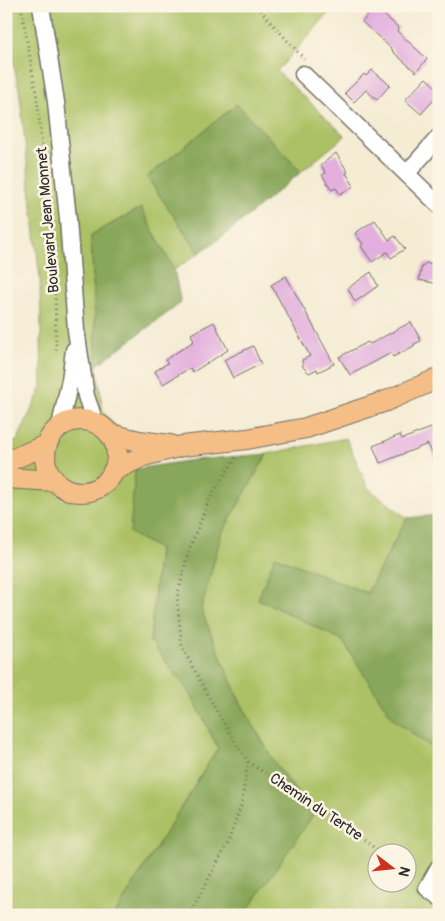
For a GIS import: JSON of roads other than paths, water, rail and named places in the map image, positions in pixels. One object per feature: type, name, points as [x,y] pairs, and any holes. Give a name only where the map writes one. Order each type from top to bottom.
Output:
[{"type":"main road","points":[[113,471],[143,456],[182,446],[247,439],[306,428],[386,401],[439,378]]},
{"type":"main road","points":[[102,428],[114,442],[117,452],[116,462],[109,478],[95,489],[78,492],[70,490],[55,481],[46,465],[46,445],[52,433],[60,426],[71,421],[83,419],[139,441],[182,446]]},
{"type":"main road","points":[[6,462],[46,445]]},
{"type":"main road","points":[[6,478],[55,481]]},
{"type":"street","name":"Boulevard Jean Monnet","points":[[41,6],[56,102],[68,219],[76,330],[86,396],[102,428]]},
{"type":"street","points":[[303,74],[439,204]]},
{"type":"street","points":[[406,173],[439,137]]},
{"type":"street","name":"Boulevard Jean Monnet","points":[[60,426],[70,380],[76,330]]},
{"type":"street","points":[[433,893],[439,867]]}]
